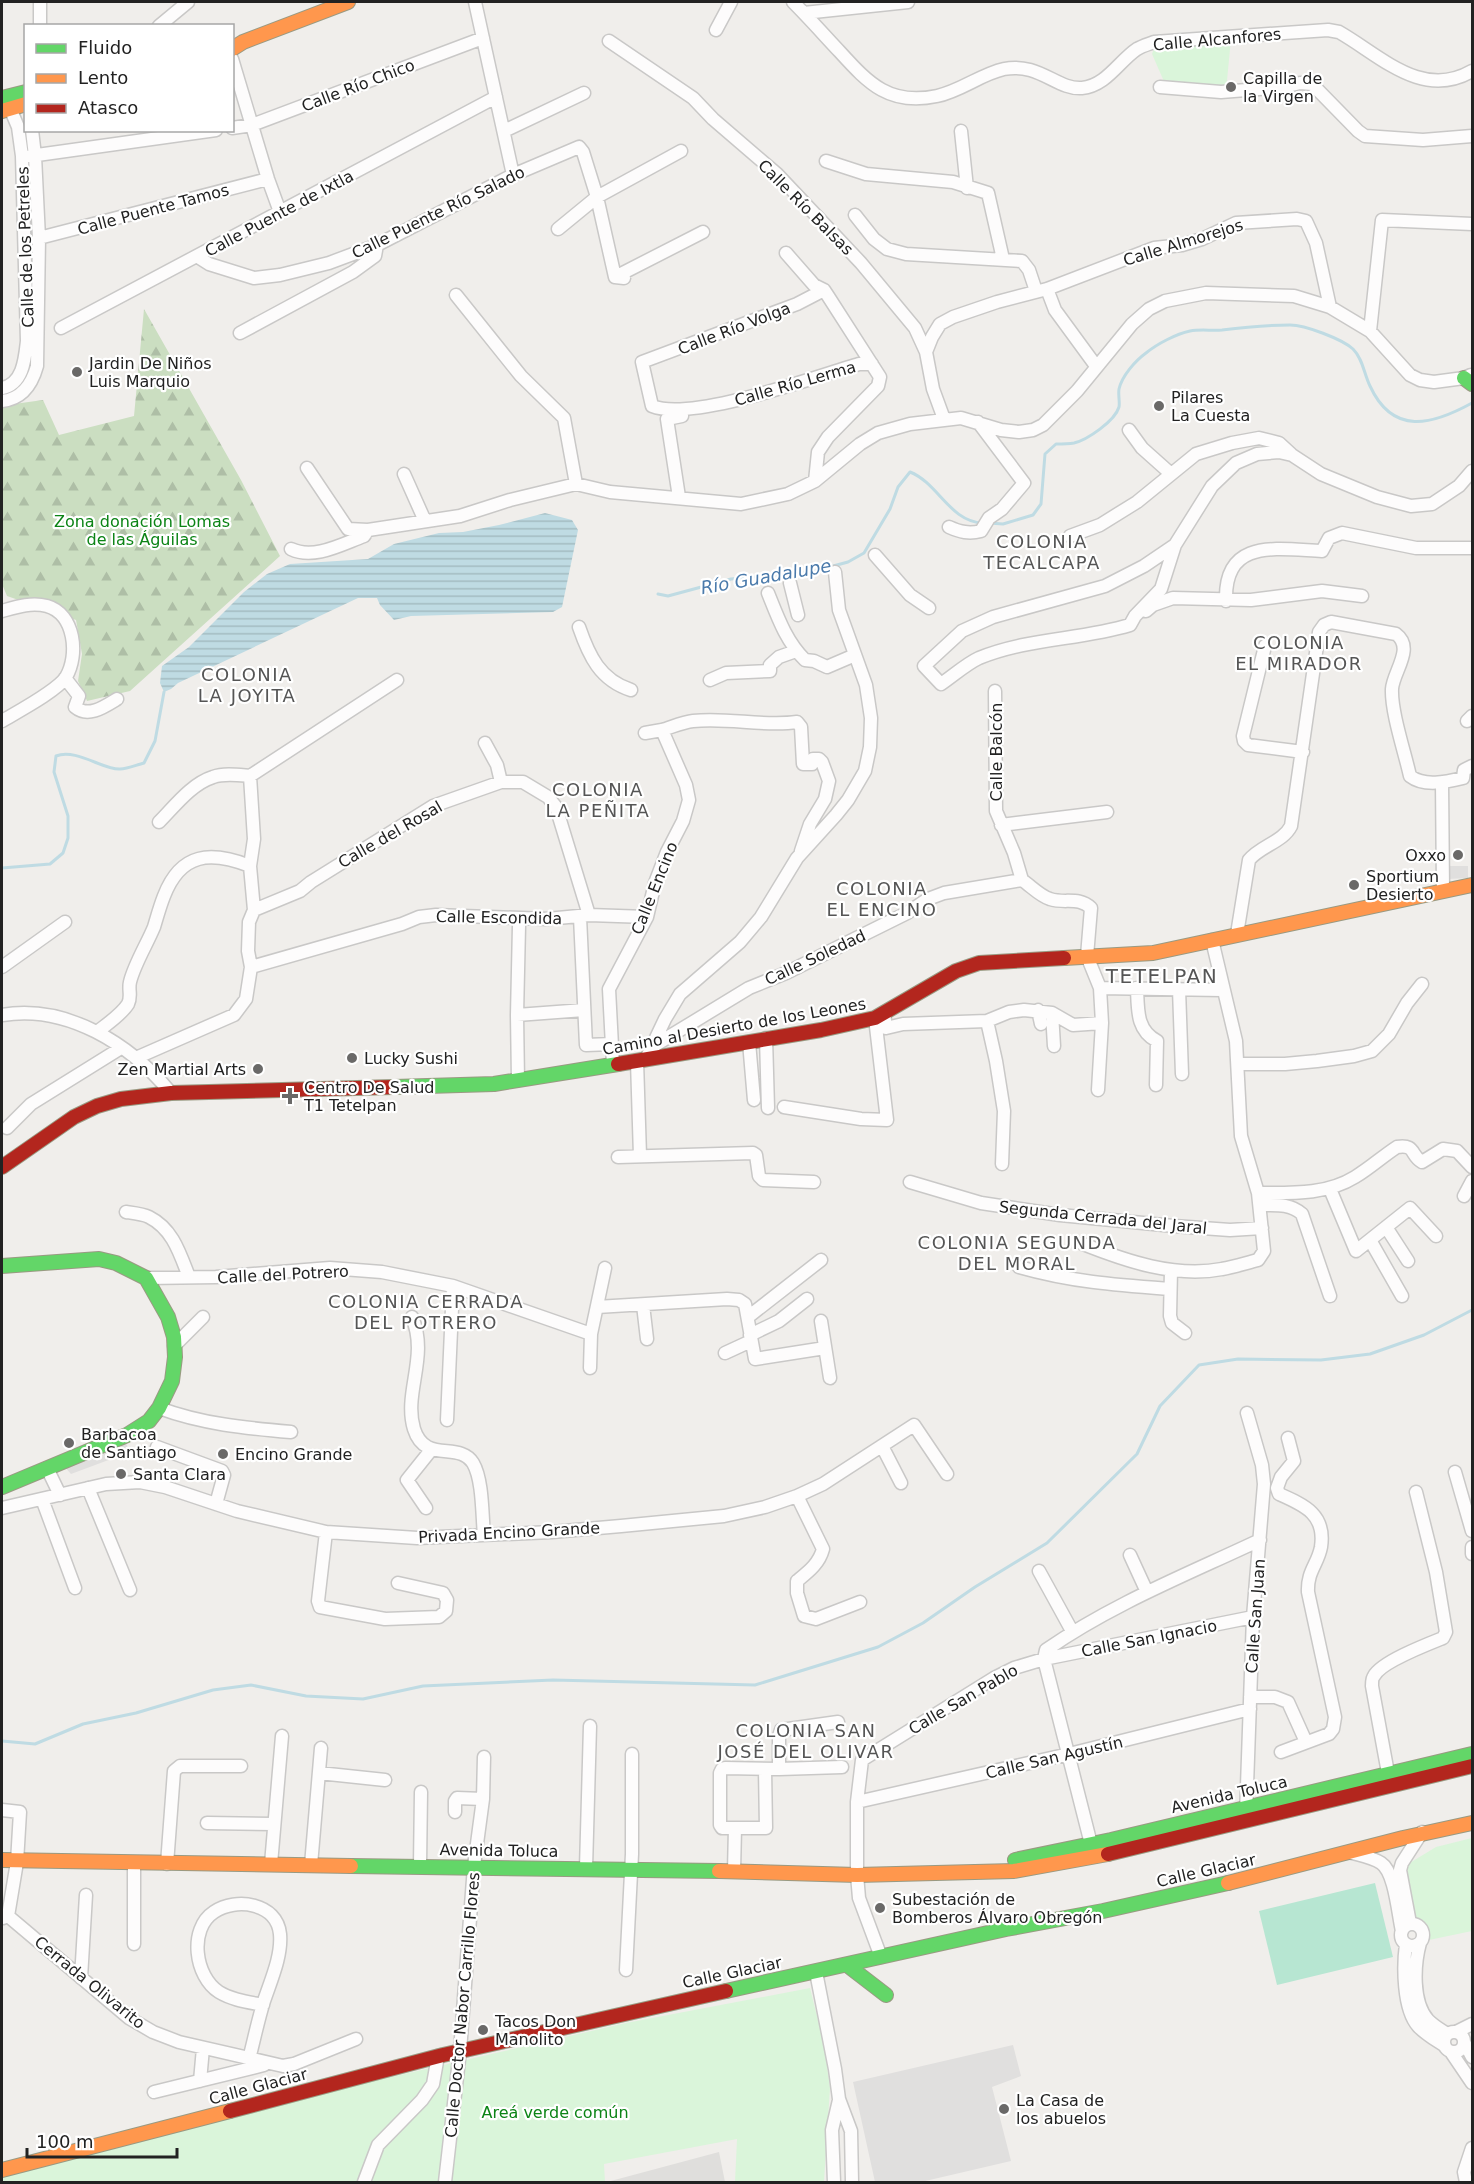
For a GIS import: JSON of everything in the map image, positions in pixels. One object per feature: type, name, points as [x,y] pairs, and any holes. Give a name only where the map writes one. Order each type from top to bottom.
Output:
[{"type":"street","points":[[40,2],[40,24]]},
{"type":"street","points":[[161,24],[188,2]]},
{"type":"street","points":[[236,44],[348,2]]},
{"type":"street","points":[[475,2],[513,175]]},
{"type":"street","points":[[716,30],[731,2]]},
{"type":"street","name":"Calle Alcanfores","points":[[793,2],[863,78],[886,93],[916,99],[951,92],[1003,69],[1016,67],[1032,69],[1080,88],[1092,86],[1138,48],[1154,42],[1328,30],[1339,32],[1400,71],[1420,78],[1436,81],[1451,80],[1473,71]]},
{"type":"street","points":[[804,13],[908,2]]},
{"type":"street","name":"Calle Río Chico","points":[[234,128],[252,125],[483,38]]},
{"type":"street","name":"Calle Río Balsas","points":[[609,41],[693,98],[713,119],[777,174],[861,263],[915,328],[926,352],[928,374],[944,418]]},
{"type":"street","points":[[234,66],[279,212]]},
{"type":"street","points":[[1160,87],[1221,92],[1284,87],[1300,83],[1312,84],[1365,136],[1423,140],[1473,136]]},
{"type":"street","points":[[504,131],[584,93]]},
{"type":"street","name":"Calle Puente de Ixtla","points":[[61,328],[496,97]]},
{"type":"street","name":"Calle de los Petreles","points":[[2,401],[14,398],[33,382],[37,366],[39,238],[29,156],[18,127],[15,102]]},
{"type":"street","points":[[962,131],[967,188]]},
{"type":"street","name":"Calle de los Petreles","points":[[2,388],[8,387],[17,380],[24,366],[27,341],[29,156],[32,132]]},
{"type":"street","points":[[29,156],[202,132]]},
{"type":"street","name":"Calle Puente Río Salado","points":[[198,257],[209,264],[254,278],[279,275],[329,263],[376,245],[513,175],[572,148],[579,147],[583,152],[597,197]]},
{"type":"street","points":[[558,229],[597,197],[681,151]]},
{"type":"street","points":[[826,161],[866,174],[953,182],[988,193],[1003,259]]},
{"type":"street","name":"Calle Puente Tamos","points":[[39,238],[268,179]]},
{"type":"street","points":[[597,197],[620,277],[703,231]]},
{"type":"street","points":[[855,215],[874,239],[887,249],[906,254],[1022,261],[1096,366]]},
{"type":"street","points":[[1370,331],[1382,220],[1473,224]]},
{"type":"street","name":"Calle Almorejos","points":[[926,352],[940,324],[953,317],[1042,290],[1154,248],[1182,245],[1202,239],[1236,223],[1306,221],[1310,225],[1316,243],[1330,307]]},
{"type":"street","points":[[240,333],[353,272],[375,256],[376,245]]},
{"type":"street","points":[[786,253],[814,285],[824,290],[880,377],[880,381],[828,437],[818,452],[815,481]]},
{"type":"street","name":"Calle Río Volga","points":[[652,406],[642,362],[797,304],[824,290]]},
{"type":"street","points":[[307,468],[348,529],[368,530],[460,516],[521,497],[576,484],[610,492],[741,504],[788,494],[815,481],[860,444],[879,433],[910,424],[944,418],[961,418],[1001,430],[1019,432],[1033,430],[1043,425],[1077,391],[1132,324],[1149,309],[1165,301],[1206,293],[1294,296],[1330,307],[1370,331],[1410,375],[1420,380],[1434,382],[1470,379]]},
{"type":"street","points":[[456,295],[521,376],[564,418],[576,484]]},
{"type":"street","name":"Calle Río Lerma","points":[[652,406],[668,410],[718,405],[859,364],[872,364]]},
{"type":"street","name":"Calle Río Lerma","points":[[679,497],[667,419],[728,407],[863,370],[872,364]]},
{"type":"street","points":[[949,526],[971,534],[982,529],[989,518],[1002,509],[1024,483],[978,422]]},
{"type":"street","points":[[1129,430],[1142,448],[1170,473]]},
{"type":"street","points":[[1070,536],[1100,525],[1137,502],[1196,453],[1259,438],[1279,443],[1292,455],[1321,474],[1377,497],[1411,506],[1432,504],[1459,486],[1473,471]]},
{"type":"street","points":[[1126,626],[1161,589],[1175,545],[1212,486],[1236,463],[1257,453],[1279,452],[1292,455]]},
{"type":"street","points":[[404,474],[425,521]]},
{"type":"street","points":[[291,549],[301,554],[312,554],[364,536],[368,530]]},
{"type":"street","points":[[1226,601],[1225,585],[1231,568],[1238,558],[1254,552],[1281,549],[1322,551],[1329,538],[1342,533],[1416,548],[1473,548]]},
{"type":"street","points":[[1175,545],[1144,566],[1105,586],[993,617],[962,631],[924,666],[941,684],[977,659],[1044,640],[1126,626],[1153,605],[1173,598],[1226,601],[1322,591],[1362,596]]},
{"type":"street","points":[[876,555],[910,595],[929,608]]},
{"type":"street","points":[[640,1156],[645,1056],[665,1019],[680,994],[740,942],[761,917],[800,855],[848,800],[865,771],[870,747],[871,718],[866,685],[839,610],[835,572]]},
{"type":"street","points":[[790,583],[798,615]]},
{"type":"street","points":[[768,592],[780,625],[796,651],[805,660],[827,667],[855,655]]},
{"type":"street","points":[[2,611],[34,604],[48,606],[59,612],[68,624],[73,639],[72,660],[65,678],[48,692],[2,721]]},
{"type":"street","points":[[1237,934],[1249,860],[1254,853],[1285,834],[1291,826],[1319,632],[1324,625],[1330,622],[1396,634],[1401,638],[1404,645],[1403,658],[1394,676],[1393,700],[1410,776],[1419,781],[1442,783],[1462,778],[1464,770],[1473,766]]},
{"type":"street","points":[[579,627],[589,655],[602,673],[620,687],[631,690]]},
{"type":"street","points":[[1265,646],[1243,736],[1244,741],[1248,745],[1303,752]]},
{"type":"street","points":[[710,680],[726,673],[770,670],[770,665],[779,657],[796,651]]},
{"type":"street","points":[[65,678],[79,696],[75,707],[80,712],[92,712],[117,699]]},
{"type":"street","points":[[159,822],[198,784],[213,777],[250,776],[397,680]]},
{"type":"street","name":"Calle Balcón","points":[[995,692],[994,789],[996,811],[1014,853],[1022,880]]},
{"type":"street","points":[[645,733],[690,721],[784,724],[797,722],[801,727],[802,764],[812,764],[813,759],[819,759],[829,781],[825,799],[810,824],[800,855]]},
{"type":"street","name":"Calle Encino","points":[[613,1065],[609,989],[647,917],[655,883],[682,821],[688,800],[686,785],[662,730]]},
{"type":"street","points":[[485,743],[496,765],[501,782]]},
{"type":"street","points":[[138,1058],[234,1015],[246,999],[251,967],[248,951],[249,922],[254,910],[250,866],[254,839],[250,776]]},
{"type":"street","name":"Calle del Rosal","points":[[254,910],[300,891],[433,806],[501,782],[524,782],[548,797],[556,807],[584,916],[586,1045],[612,1044]]},
{"type":"street","points":[[1442,783],[1443,890]]},
{"type":"street","points":[[1002,825],[1107,812]]},
{"type":"street","points":[[98,1032],[127,1006],[131,997],[130,983],[164,894],[187,862],[201,857],[235,861],[250,866]]},
{"type":"street","points":[[1022,880],[1044,897],[1052,900],[1079,900],[1091,908],[1087,956],[1100,988],[1102,1023],[1098,1090]]},
{"type":"street","name":"Calle Soledad","points":[[645,1056],[749,988],[786,973],[907,913],[928,899],[944,893],[1022,880]]},
{"type":"street","name":"Camino al Desierto de los Leones","points":[[2,1167],[75,1116],[137,1095],[494,1084],[613,1065],[645,1056],[820,1030],[879,1016],[956,971],[979,963],[1153,953],[1473,885]]},
{"type":"street","name":"Calle Escondida","points":[[251,967],[402,924],[419,917],[448,915],[547,919],[584,916],[647,917]]},
{"type":"street","points":[[2,966],[65,922]]},
{"type":"street","points":[[518,1080],[519,926]]},
{"type":"street","points":[[1083,1244],[1116,1257],[1171,1270],[1191,1272],[1222,1269],[1258,1260],[1264,1251],[1259,1199],[1241,1136],[1236,1041],[1222,990],[1212,940]]},
{"type":"street","points":[[1239,1064],[1317,1061],[1372,1051],[1389,1034],[1407,1003],[1422,984]]},
{"type":"street","points":[[1100,988],[1222,990]]},
{"type":"street","points":[[1137,988],[1138,1021],[1157,1041],[1156,1085]]},
{"type":"street","points":[[1179,989],[1182,1074]]},
{"type":"street","points":[[517,1014],[584,1010]]},
{"type":"street","points":[[879,1016],[886,1028],[927,1022],[987,1021],[1009,1012],[1038,1010],[1052,1013],[1073,1025]]},
{"type":"street","points":[[1038,1010],[1041,1024]]},
{"type":"street","points":[[2,1015],[36,1012],[89,1027],[138,1058],[171,1093]]},
{"type":"street","points":[[1052,1013],[1054,1046]]},
{"type":"street","points":[[784,1107],[861,1119],[887,1120],[879,1016]]},
{"type":"street","points":[[987,1021],[1004,1111],[1002,1164]]},
{"type":"street","points":[[1053,1031],[1073,1025],[1102,1023]]},
{"type":"street","points":[[766,1038],[768,1108]]},
{"type":"street","points":[[748,1042],[754,1100]]},
{"type":"street","points":[[7,1128],[32,1104],[121,1048]]},
{"type":"street","points":[[1259,1199],[1330,1189],[1354,1178],[1397,1147],[1412,1148],[1419,1161],[1422,1162],[1438,1151],[1449,1149],[1462,1155],[1473,1167]]},
{"type":"street","points":[[618,1157],[753,1153],[756,1155],[759,1176],[763,1180],[814,1182]]},
{"type":"street","points":[[1464,1196],[1473,1181]]},
{"type":"street","name":"Segunda Cerrada del Jaral","points":[[910,1182],[981,1203],[1060,1215],[1230,1230],[1262,1228]]},
{"type":"street","points":[[1330,1189],[1355,1250],[1358,1251],[1411,1208],[1436,1236]]},
{"type":"street","points":[[1259,1199],[1295,1208],[1302,1214],[1330,1296]]},
{"type":"street","points":[[126,1212],[149,1217],[166,1229],[177,1244],[189,1276]]},
{"type":"street","points":[[1386,1227],[1408,1261]]},
{"type":"street","points":[[1370,1240],[1402,1296]]},
{"type":"street","points":[[2,1266],[99,1259],[116,1263],[146,1278],[168,1317],[175,1358],[172,1381],[159,1408],[149,1421],[127,1435],[2,1487]]},
{"type":"street","points":[[748,1317],[821,1260]]},
{"type":"street","points":[[1019,1267],[1057,1278],[1088,1283],[1170,1289]]},
{"type":"street","name":"Calle del Potrero","points":[[146,1278],[244,1275],[330,1268],[382,1272],[453,1286],[591,1334]]},
{"type":"street","points":[[590,1368],[591,1334],[605,1268]]},
{"type":"street","points":[[1171,1270],[1172,1323],[1185,1333]]},
{"type":"street","points":[[447,1420],[453,1286]]},
{"type":"street","points":[[725,1353],[779,1321],[807,1299]]},
{"type":"street","points":[[597,1307],[739,1300],[745,1304],[750,1338],[757,1360],[825,1348]]},
{"type":"street","points":[[643,1305],[647,1339]]},
{"type":"street","points":[[174,1346],[203,1317]]},
{"type":"street","points":[[412,1317],[418,1330],[419,1349],[412,1408],[414,1428],[419,1440],[431,1450],[456,1452],[468,1457],[474,1464],[478,1475],[484,1535]]},
{"type":"street","points":[[821,1322],[830,1378]]},
{"type":"street","points":[[159,1408],[196,1421],[236,1428],[291,1432]]},
{"type":"street","name":"Calle San Juan","points":[[1246,1815],[1253,1617],[1263,1505],[1263,1465],[1247,1413]]},
{"type":"street","name":"Privada Encino Grande","points":[[2,1508],[106,1484],[140,1482],[165,1487],[237,1511],[326,1532],[417,1538],[552,1532],[724,1516],[765,1507],[823,1484],[914,1425],[946,1474]]},
{"type":"street","points":[[1281,1752],[1329,1734],[1333,1730],[1335,1717],[1308,1592],[1308,1581],[1321,1548],[1320,1530],[1314,1515],[1307,1506],[1279,1494],[1277,1488],[1281,1477],[1293,1461],[1288,1438]]},
{"type":"street","points":[[882,1446],[901,1483]]},
{"type":"street","points":[[157,1447],[222,1471],[224,1475],[216,1504]]},
{"type":"street","points":[[426,1508],[407,1480],[431,1450]]},
{"type":"street","points":[[47,1468],[60,1495]]},
{"type":"street","points":[[1455,1472],[1473,1531]]},
{"type":"street","points":[[88,1488],[130,1590]]},
{"type":"street","points":[[1388,1773],[1372,1686],[1373,1677],[1399,1657],[1443,1638],[1446,1632],[1436,1572],[1416,1492]]},
{"type":"street","points":[[797,1496],[823,1550],[815,1565],[797,1581],[797,1593],[804,1616],[816,1619],[860,1602]]},
{"type":"street","points":[[42,1499],[75,1588]]},
{"type":"street","points":[[326,1532],[318,1601],[320,1607],[385,1619],[439,1617],[446,1611],[447,1600],[443,1593],[398,1583]]},
{"type":"street","points":[[1091,1844],[1044,1659],[1046,1650],[1072,1631],[1147,1592],[1260,1539]]},
{"type":"street","points":[[1473,1547],[1473,1554]]},
{"type":"street","points":[[1130,1555],[1147,1592]]},
{"type":"street","points":[[1039,1571],[1072,1631]]},
{"type":"street","name":"Calle San Ignacio","points":[[1044,1659],[1253,1617]]},
{"type":"street","name":"Calle San Pablo","points":[[881,1958],[860,1898],[857,1875],[857,1802],[861,1765],[866,1757],[994,1678],[1014,1668],[1044,1659]]},
{"type":"street","name":"Calle San Agustín","points":[[857,1802],[1069,1754],[1275,1697],[1288,1702],[1306,1742]]},
{"type":"street","points":[[779,1769],[781,1730],[838,1722]]},
{"type":"street","points":[[586,1868],[590,1726]]},
{"type":"street","points":[[272,1864],[273,1824],[282,1736]]},
{"type":"street","points":[[310,1864],[321,1748]]},
{"type":"street","points":[[627,1970],[632,1754]]},
{"type":"street","name":"Avenida Toluca","points":[[2,1860],[134,1864],[631,1868],[857,1875],[1014,1871],[1094,1857],[1388,1773],[1473,1754]]},
{"type":"street","name":"Calle Doctor Nabor Carrillo Flores","points":[[445,2182],[460,2051],[474,1866],[483,1798],[484,1757]]},
{"type":"street","points":[[167,1864],[176,1768],[180,1766],[241,1766]]},
{"type":"street","name":"Avenida Toluca","points":[[995,1870],[1012,1861],[1331,1799],[1473,1766]]},
{"type":"street","points":[[765,1769],[766,1828],[722,1828],[720,1825],[720,1773],[725,1768],[842,1767]]},
{"type":"street","points":[[319,1773],[385,1780]]},
{"type":"street","points":[[420,1865],[421,1792]]},
{"type":"street","points":[[455,1812],[455,1799],[483,1798]]},
{"type":"street","points":[[2,1810],[20,1812],[17,1862],[5,1917]]},
{"type":"street","name":"Calle Glaciar","points":[[2,2170],[66,2156],[258,2102],[438,2056],[707,1993],[1204,1889],[1422,1832],[1473,1822]]},
{"type":"street","points":[[207,1823],[273,1824]]},
{"type":"street","points":[[734,1871],[735,1828]]},
{"type":"street","points":[[1422,1832],[1400,1870],[1406,1927],[1403,1941],[1406,1944],[1403,1971],[1412,2018],[1421,2030],[1452,2041],[1473,2083]]},
{"type":"street","points":[[1348,1852],[1379,1862],[1386,1867],[1391,1876],[1406,1927]]},
{"type":"street","points":[[134,1864],[134,1944]]},
{"type":"street","points":[[81,1978],[86,1895]]},
{"type":"street","points":[[249,2059],[278,1956],[280,1935],[278,1925],[271,1914],[260,1907],[243,1904],[228,1906],[212,1913],[202,1926],[198,1942],[199,1963],[205,1978],[218,1992],[233,1999],[263,2005]]},
{"type":"street","name":"Cerrada Olivarito","points":[[5,1917],[129,2018],[153,2032],[203,2048],[283,2066],[294,2064],[356,2039]]},
{"type":"street","points":[[1406,1927],[1416,1924],[1421,1927],[1423,1938],[1414,1970],[1421,2006],[1428,2020],[1473,2057]]},
{"type":"street","points":[[1406,1944],[1420,1943]]},
{"type":"street","points":[[847,1965],[886,1995]]},
{"type":"street","points":[[816,1972],[836,2069],[839,2099],[851,2131],[852,2182]]},
{"type":"street","points":[[1452,2041],[1473,2024]]},
{"type":"street","points":[[200,2081],[203,2048]]},
{"type":"street","points":[[364,2182],[378,2145],[422,2100],[433,2084],[438,2056]]},
{"type":"street","points":[[154,2092],[267,2064]]},
{"type":"street","points":[[834,2182],[832,2130],[839,2099]]},
{"type":"street","points":[[1466,2182],[1464,2172],[1473,2148]]},
{"type":"street","points":[[833,2163],[853,2163]]},
{"type":"shaded area","points":[[1449,866],[1468,866],[1468,878],[1448,879]]},
{"type":"shaded area","points":[[125,1441],[130,1452],[71,1474],[64,1466]]},
{"type":"shaded area","points":[[1013,2045],[1021,2076],[992,2087],[1011,2161],[921,2182],[875,2182],[853,2082]]},
{"type":"shaded area","points":[[719,2152],[725,2182],[607,2182]]},
{"type":"green space","points":[[1231,39],[1226,91],[1166,86],[1152,54],[1156,44]]},
{"type":"green space","name":"Zona donación Lomas de las Águilas","points":[[144,309],[241,480],[280,556],[130,691],[87,701],[78,681],[82,654],[76,620],[7,596],[2,584],[2,401],[14,404],[43,400],[59,435],[134,416]]},
{"type":"green space","points":[[1472,1838],[1472,1931],[1429,1940],[1423,1920],[1415,1918],[1405,1873],[1408,1864],[1436,1847]]},
{"type":"green space","points":[[1375,1883],[1393,1957],[1277,1985],[1259,1911]]},
{"type":"green space","name":"Areá verde común","points":[[810,1988],[824,2044],[830,2088],[824,2181],[735,2182],[737,2139],[604,2164],[605,2182],[2,2182],[2,2176],[291,2100],[626,2023]]},
{"type":"water","points":[[545,513],[572,520],[578,530],[562,607],[553,612],[411,616],[394,620],[380,605],[377,598],[358,598],[178,683],[164,692],[160,683],[162,666],[189,647],[244,592],[267,574],[290,564],[368,559],[394,544],[439,533],[463,532],[499,525]]},
{"type":"waterway","name":"Río Guadalupe","points":[[989,523],[1003,524],[1033,515],[1041,504],[1045,454],[1056,444],[1080,441],[1106,424],[1119,407],[1121,384],[1133,364],[1161,343],[1190,331],[1290,325],[1305,327],[1332,337],[1353,349],[1359,357],[1379,402],[1390,413],[1402,419],[1415,422],[1442,417],[1472,403]]},
{"type":"waterway","name":"Río Guadalupe","points":[[658,594],[668,596],[731,579],[811,572],[848,562],[864,553],[890,509],[898,487],[910,472],[929,484],[962,516],[983,523]]},
{"type":"waterway","name":"Río Guadalupe","points":[[2,868],[50,864],[63,853],[68,838],[68,816],[54,772],[56,756],[72,755],[120,769],[144,763],[155,741],[164,692]]},
{"type":"waterway","points":[[2,1741],[35,1744],[83,1724],[136,1713],[213,1690],[251,1685],[306,1696],[363,1699],[423,1686],[553,1680],[755,1685],[878,1647],[923,1623],[975,1587],[1047,1543],[1137,1454],[1160,1406],[1199,1365],[1238,1359],[1321,1360],[1370,1354],[1424,1335],[1472,1310]]},
{"type":"traffic: fast","points":[[2,98],[24,92]]},
{"type":"traffic: fast","points":[[1464,378],[1472,384]]},
{"type":"traffic: fast","points":[[394,1087],[494,1084],[618,1064]]},
{"type":"traffic: fast","points":[[2,1266],[99,1259],[116,1263],[146,1278],[168,1317],[174,1337],[175,1357],[172,1381],[159,1408],[149,1421],[127,1435],[2,1487]]},
{"type":"traffic: fast","points":[[1015,1860],[1111,1840],[1472,1754]]},
{"type":"traffic: fast","points":[[351,1866],[719,1871]]},
{"type":"traffic: fast","points":[[726,1991],[1228,1883]]},
{"type":"traffic: fast","points":[[847,1965],[886,1995]]},
{"type":"traffic: slow","points":[[234,48],[243,42],[348,2]]},
{"type":"traffic: slow","points":[[2,111],[24,105]]},
{"type":"traffic: slow","points":[[1064,958],[1153,953],[1472,885]]},
{"type":"traffic: slow","points":[[1228,1883],[1403,1838],[1472,1823]]},
{"type":"traffic: slow","points":[[719,1871],[857,1875],[1014,1871],[1108,1854]]},
{"type":"traffic: slow","points":[[2,1860],[351,1866]]},
{"type":"traffic: slow","points":[[2,2170],[230,2111]]},
{"type":"traffic: jam","points":[[618,1064],[821,1030],[875,1018],[956,971],[979,963],[1064,958]]},
{"type":"traffic: jam","points":[[2,1167],[74,1117],[97,1106],[121,1099],[171,1093],[394,1087]]},
{"type":"traffic: jam","points":[[1108,1854],[1472,1766]]},
{"type":"traffic: jam","points":[[230,2111],[443,2055],[726,1991]]},
{"type":"place","name":"Capilla de la Virgen","points":[[1231,87]]},
{"type":"place","name":"Jardin De Niños Luis Marquio","points":[[77,372]]},
{"type":"place","name":"Pilares La Cuesta","points":[[1159,406]]},
{"type":"place","name":"Oxxo","points":[[1458,855]]},
{"type":"place","name":"Sportium Desierto","points":[[1354,885]]},
{"type":"place","name":"Lucky Sushi","points":[[352,1058]]},
{"type":"place","name":"Zen Martial Arts","points":[[258,1069]]},
{"type":"place","name":"Centro De Salud T1 Tetelpan","points":[[290,1096]]},
{"type":"place","name":"Barbacoa de Santiago","points":[[69,1443]]},
{"type":"place","name":"Encino Grande","points":[[223,1454]]},
{"type":"place","name":"Santa Clara","points":[[121,1474]]},
{"type":"place","name":"Subestación de Bomberos Álvaro Obregón","points":[[880,1908]]},
{"type":"place","name":"Tacos Don Manolito","points":[[483,2030]]},
{"type":"place","name":"La Casa de los abuelos","points":[[1004,2109]]},
{"type":"district","name":"COLONIA TECALCAPA","points":[[1042,552]]},
{"type":"district","name":"COLONIA EL MIRADOR","points":[[1299,653]]},
{"type":"district","name":"COLONIA LA JOYITA","points":[[247,685]]},
{"type":"district","name":"COLONIA LA PEÑITA","points":[[598,800]]},
{"type":"district","name":"COLONIA EL ENCINO","points":[[882,899]]},
{"type":"district","name":"TETELPAN","points":[[1162,976]]},
{"type":"district","name":"COLONIA SEGUNDA DEL MORAL","points":[[1017,1253]]},
{"type":"district","name":"COLONIA CERRADA DEL POTRERO","points":[[426,1312]]},
{"type":"district","name":"COLONIA SAN JOSÉ DEL OLIVAR","points":[[806,1741]]}]
